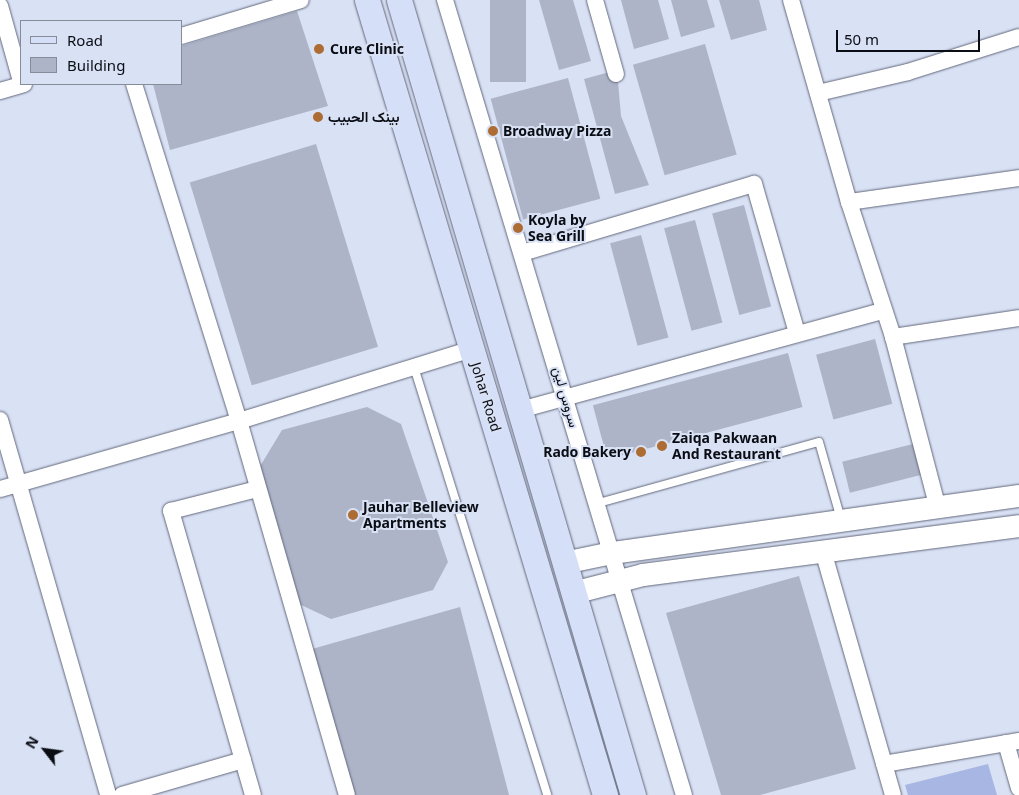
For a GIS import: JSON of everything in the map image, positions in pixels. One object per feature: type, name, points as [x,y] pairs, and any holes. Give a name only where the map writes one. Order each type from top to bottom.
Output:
[{"type":"main road","name":"Johar Road","points":[[367,0],[605,795]]},
{"type":"main road","name":"Johar Road","points":[[399,0],[633,795]]},
{"type":"street","points":[[182,36],[301,0]]},
{"type":"street","name":"سروس لین","points":[[445,0],[567,400],[595,504],[612,552],[684,795]]},
{"type":"street","points":[[595,0],[616,74]]},
{"type":"street","points":[[791,0],[849,202],[882,311],[892,337],[938,508]]},
{"type":"street","points":[[0,6],[20,76]]},
{"type":"street","points":[[818,93],[908,72],[1019,38]]},
{"type":"street","points":[[0,91],[20,84]]},
{"type":"street","points":[[134,85],[239,421],[346,795]]},
{"type":"street","points":[[849,202],[1019,178]]},
{"type":"street","points":[[522,253],[754,184],[797,333]]},
{"type":"street","points":[[520,410],[567,400],[797,333],[882,311]]},
{"type":"street","points":[[892,337],[1019,318]]},
{"type":"street","points":[[0,489],[239,421],[472,349]]},
{"type":"street","points":[[0,420],[108,795]]},
{"type":"street","points":[[253,795],[171,511],[258,489]]},
{"type":"street","points":[[564,563],[612,552],[1019,496]]},
{"type":"street","points":[[573,593],[643,574],[1019,526]]},
{"type":"street","points":[[823,551],[893,795]]},
{"type":"street","points":[[884,764],[1013,742],[1019,788]]},
{"type":"street","points":[[122,795],[243,760]]},
{"type":"lane","points":[[414,367],[547,795]]},
{"type":"lane","points":[[595,504],[819,442],[842,521]]},
{"type":"shaded area","points":[[988,764],[997,795],[908,795],[905,785]]},
{"type":"building","points":[[490,0],[526,0],[526,82],[490,82]]},
{"type":"building","points":[[539,0],[573,0],[591,61],[559,70]]},
{"type":"building","points":[[621,0],[658,0],[669,39],[634,49]]},
{"type":"building","points":[[671,0],[707,0],[715,27],[681,37]]},
{"type":"building","points":[[719,0],[759,0],[767,30],[731,40]]},
{"type":"building","points":[[297,11],[328,106],[170,150],[153,85],[182,85],[182,46]]},
{"type":"building","points":[[705,44],[737,155],[665,175],[633,65]]},
{"type":"building","points":[[617,70],[621,116],[649,185],[615,194],[584,79]]},
{"type":"building","points":[[568,78],[600,199],[523,219],[491,99]]},
{"type":"building","points":[[316,144],[378,347],[252,385],[190,183]]},
{"type":"building","points":[[744,205],[771,306],[739,315],[712,214]]},
{"type":"building","points":[[695,220],[722,322],[692,331],[664,228]]},
{"type":"building","points":[[641,235],[668,337],[638,346],[610,243]]},
{"type":"building","points":[[875,339],[892,404],[833,420],[816,355]]},
{"type":"building","points":[[788,353],[802,407],[607,459],[593,405]]},
{"type":"building","name":"Jauhar Belleview Apartments","points":[[367,407],[401,424],[448,562],[433,590],[331,619],[299,604],[259,468],[282,430]]},
{"type":"building","points":[[913,444],[921,475],[850,493],[842,462]]},
{"type":"building","points":[[799,576],[856,769],[760,795],[721,795],[666,613]]},
{"type":"building","points":[[460,607],[509,795],[355,795],[312,649]]},
{"type":"place","name":"Cure Clinic","points":[[319,49]]},
{"type":"place","name":"بينک الحبيب","points":[[318,117]]},
{"type":"place","name":"Broadway Pizza","points":[[493,131]]},
{"type":"place","name":"Koyla by Sea Grill","points":[[518,228]]},
{"type":"place","name":"Zaiqa Pakwaan And Restaurant","points":[[662,446]]},
{"type":"place","name":"Rado Bakery","points":[[641,452]]},
{"type":"place","name":"Jauhar Belleview Apartments","points":[[353,515]]}]
